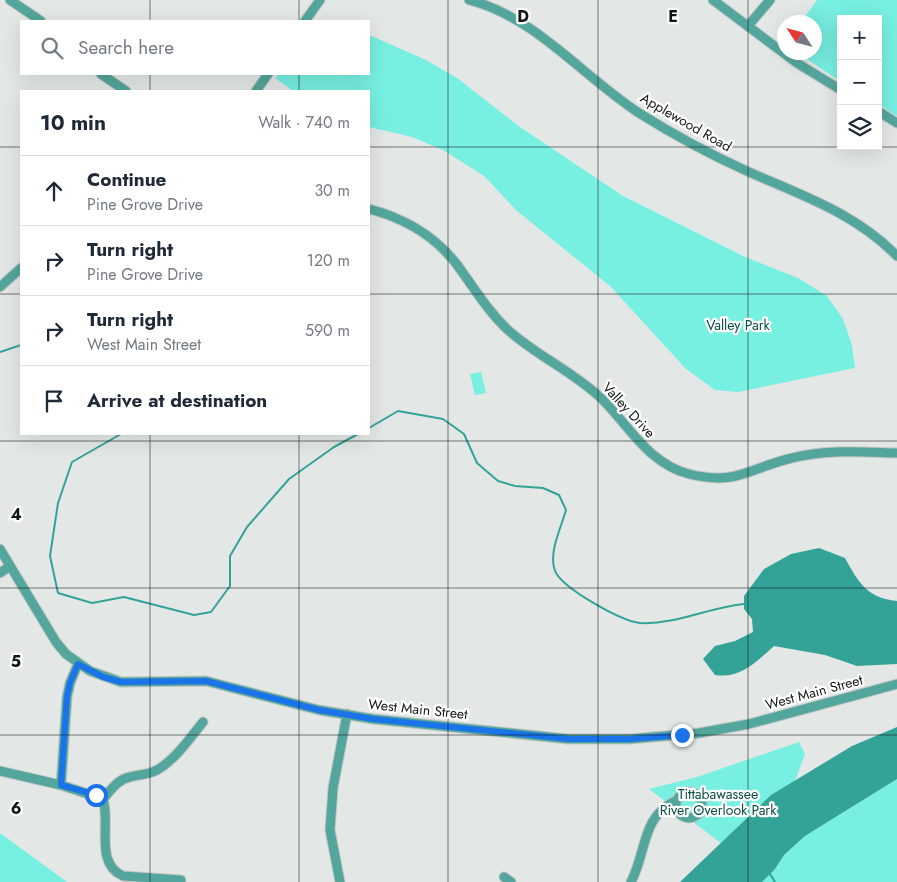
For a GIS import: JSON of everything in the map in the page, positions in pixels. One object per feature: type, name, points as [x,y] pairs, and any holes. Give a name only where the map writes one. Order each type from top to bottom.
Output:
[{"type":"street","points":[[10,0],[40,20]]},
{"type":"street","points":[[306,20],[320,0]]},
{"type":"street","name":"Applewood Road","points":[[469,0],[507,14],[522,23],[606,89],[672,132],[718,157],[815,199],[844,214],[866,228],[897,256]]},
{"type":"street","points":[[712,0],[798,63],[837,87]]},
{"type":"street","points":[[748,26],[770,0]]},
{"type":"street","points":[[102,75],[125,90]]},
{"type":"street","points":[[257,90],[267,75]]},
{"type":"street","points":[[882,114],[897,123]]},
{"type":"street","name":"Valley Drive","points":[[370,209],[408,222],[440,245],[498,321],[526,344],[577,378],[601,398],[643,448],[676,470],[706,478],[723,479],[744,476],[791,458],[820,453],[868,451],[897,453]]},
{"type":"street","points":[[0,288],[20,269]]},
{"type":"street","name":"West Main Street","points":[[0,549],[56,642],[78,664],[103,677],[121,682],[206,681],[303,706],[373,719],[568,739],[652,738],[700,733],[749,724],[897,684]]},
{"type":"street","points":[[0,573],[10,566]]},
{"type":"street","points":[[61,785],[67,696],[78,664]]},
{"type":"street","points":[[340,882],[330,830],[333,788],[347,714]]},
{"type":"street","points":[[103,799],[116,784],[128,777],[146,775],[159,769],[182,748],[203,722]]},
{"type":"street","points":[[0,771],[61,785],[103,799]]},
{"type":"street","points":[[103,799],[106,808],[106,856],[114,872],[123,876],[181,880]]},
{"type":"street","points":[[631,882],[653,819],[664,806],[677,800]]},
{"type":"green space","points":[[817,0],[897,0],[897,116],[882,107],[882,15],[837,15],[837,79],[808,60],[822,60],[822,15],[806,15]]},
{"type":"green space","name":"Valley Park","points":[[370,35],[426,60],[457,78],[520,127],[623,196],[745,257],[798,278],[827,296],[843,319],[852,345],[855,368],[738,392],[715,390],[686,369],[610,286],[517,211],[484,176],[443,150],[412,137],[370,127],[370,90],[292,90],[275,78],[278,75],[370,75]]},
{"type":"green space","points":[[481,372],[486,393],[475,395],[470,374]]},
{"type":"green space","name":"Tittabawassee River Overlook Park","points":[[799,742],[805,754],[795,781],[771,795],[721,843],[649,789],[697,777]]},
{"type":"green space","points":[[897,779],[897,882],[762,882],[775,869],[784,855],[805,836]]},
{"type":"green space","points":[[0,833],[67,882],[0,882]]},
{"type":"shaded area","points":[[819,548],[845,558],[859,581],[871,592],[897,601],[897,664],[857,666],[825,655],[774,646],[740,672],[724,676],[715,675],[703,659],[715,646],[735,641],[753,632],[752,619],[744,609],[744,596],[764,569],[791,554]]},
{"type":"shaded area","points":[[897,727],[897,779],[805,836],[784,855],[775,869],[762,882],[680,882],[771,795],[852,746]]},
{"type":"waterway","points":[[0,352],[20,345]]},
{"type":"waterway","points":[[370,427],[398,411],[443,419],[464,434],[477,463],[498,481],[515,486],[543,488],[559,495],[566,510],[554,550],[553,558],[556,573],[582,596],[620,617],[640,623],[653,623],[744,604]]},
{"type":"waterway","points":[[119,435],[72,462],[58,503],[50,556],[58,593],[92,603],[124,597],[194,615],[211,612],[230,586],[230,556],[247,527],[289,479],[334,447],[356,435]]},
{"type":"waterway","points":[[770,874],[775,882]]},
{"type":"route","points":[[96,795],[61,785],[67,696],[78,664],[103,677],[121,682],[138,684],[190,680],[206,681],[319,710],[373,719],[568,739],[630,739],[682,735]]}]
